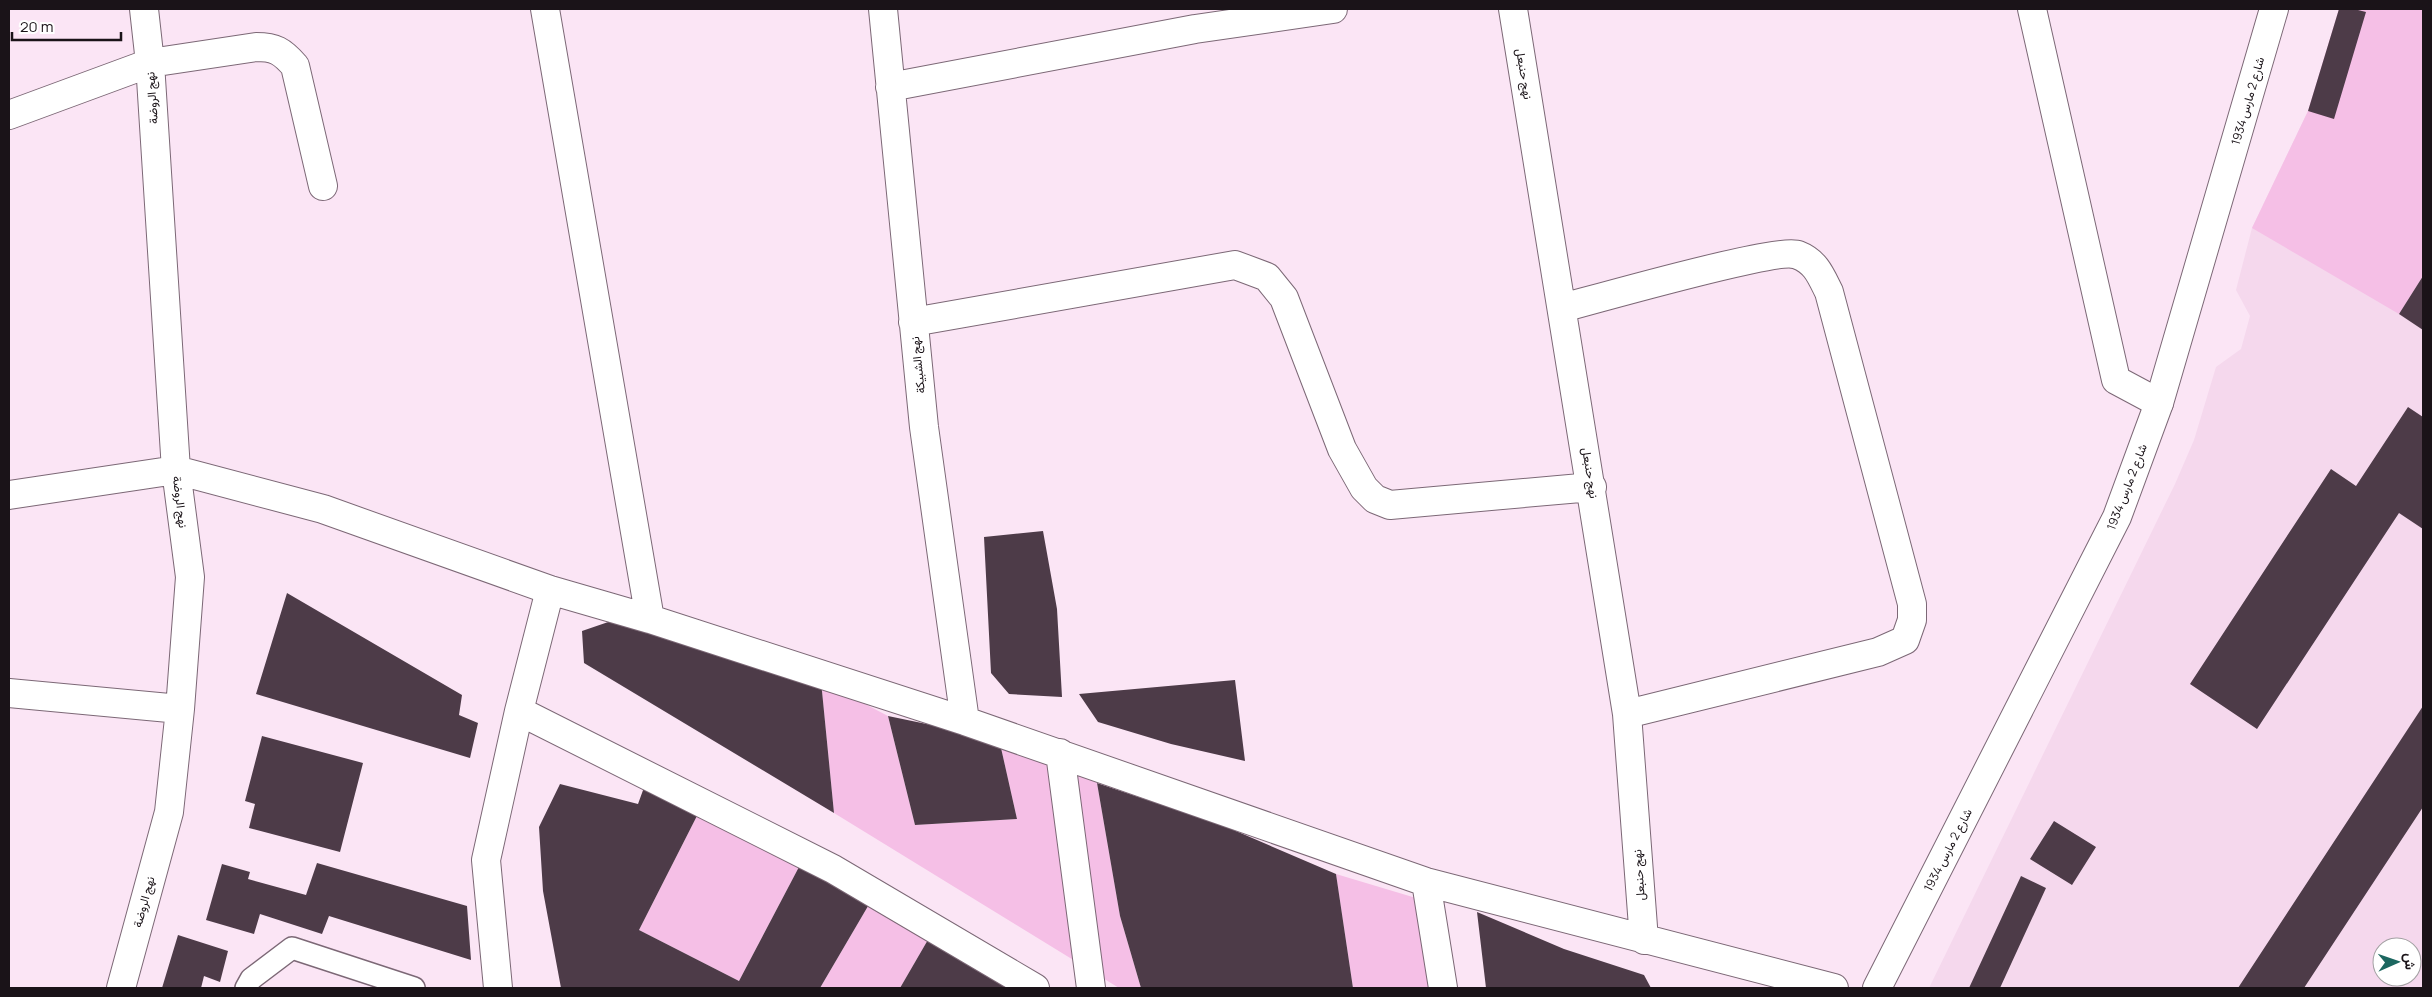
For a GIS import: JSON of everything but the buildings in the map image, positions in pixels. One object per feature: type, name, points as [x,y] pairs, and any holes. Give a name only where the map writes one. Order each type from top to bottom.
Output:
[{"type":"street","name":"نهج الروضة","points":[[121,988],[169,812],[180,710],[190,577],[176,470],[150,63],[144,9]]},
{"type":"street","points":[[545,9],[576,200],[650,619]]},
{"type":"street","name":"نهج الشبيكة","points":[[883,9],[924,427],[965,721]]},
{"type":"street","points":[[890,87],[1195,29],[1333,9]]},
{"type":"street","name":"نهج حنبعل","points":[[1513,9],[1628,714],[1644,940]]},
{"type":"street","points":[[2032,9],[2116,380],[2159,403]]},
{"type":"street","name":"شارع 2 مارس 1934","points":[[1877,988],[2117,517],[2159,403],[2274,9]]},
{"type":"street","points":[[9,115],[150,63],[256,47],[268,47],[284,53],[295,66],[323,186]]},
{"type":"street","points":[[1562,308],[1759,258],[1797,254],[1816,265],[1829,292],[1912,604],[1912,620],[1904,640],[1878,652],[1628,714]]},
{"type":"street","points":[[913,322],[1235,265],[1267,277],[1284,298],[1342,449],[1364,488],[1375,499],[1390,505],[1592,487]]},
{"type":"street","points":[[9,495],[176,470],[323,509],[550,590],[650,619],[1060,753],[1426,882],[1834,988]]},
{"type":"street","points":[[498,988],[486,860],[519,712],[550,590]]},
{"type":"street","points":[[9,693],[180,710]]},
{"type":"street","points":[[519,712],[833,869],[1035,988]]},
{"type":"street","points":[[1060,753],[1092,988]]},
{"type":"street","points":[[1426,882],[1443,988]]},
{"type":"lane","points":[[246,988],[251,979],[292,948],[414,988]]},
{"type":"shaded area","points":[[2339,9],[2423,9],[2423,988],[1929,988],[2175,484],[2194,440],[2216,367],[2241,349],[2250,316],[2236,290],[2252,228],[2308,111]]},
{"type":"shaded area","points":[[2339,9],[2423,9],[2423,276],[2399,314],[2252,228],[2308,111]]},
{"type":"shaded area","points":[[821,681],[888,716],[915,825],[1017,819],[999,739],[1097,783],[1120,916],[1141,988],[1119,988],[834,813]]},
{"type":"shaded area","points":[[702,806],[800,865],[739,981],[639,930]]},
{"type":"shaded area","points":[[1336,874],[1426,901],[1438,988],[1353,988]]},
{"type":"shaded area","points":[[871,901],[929,938],[900,988],[820,988]]}]
